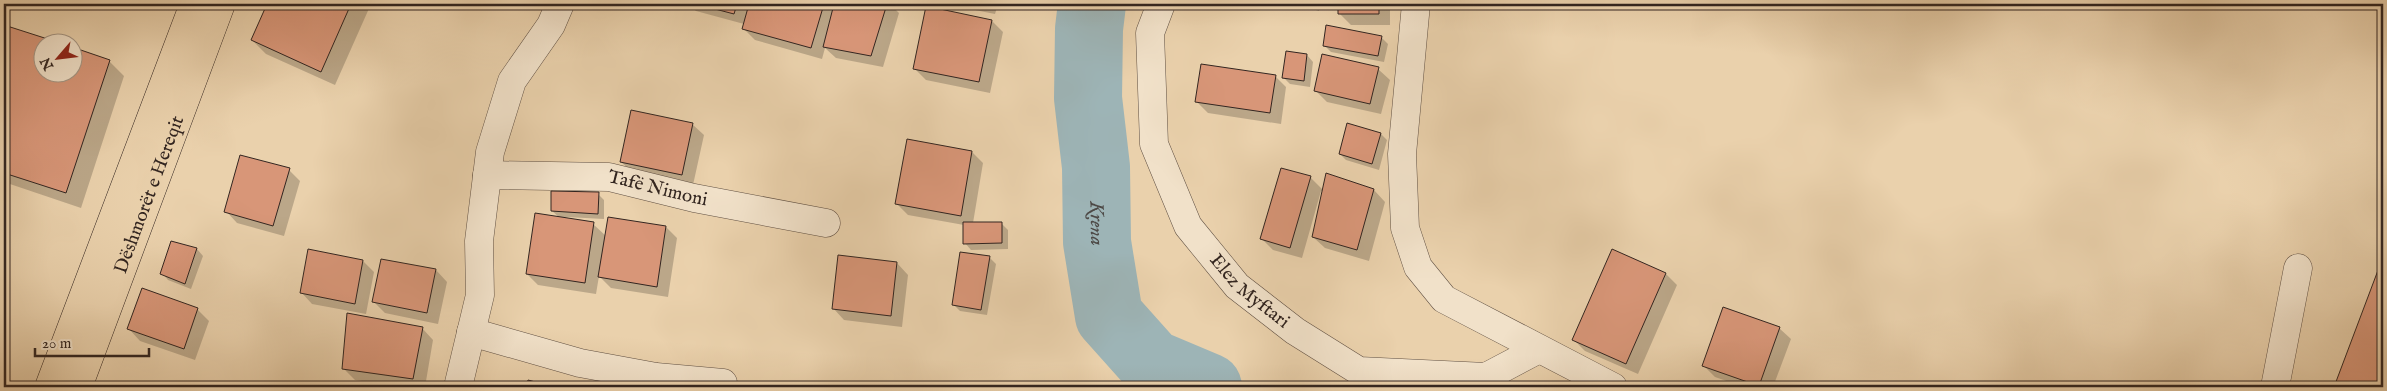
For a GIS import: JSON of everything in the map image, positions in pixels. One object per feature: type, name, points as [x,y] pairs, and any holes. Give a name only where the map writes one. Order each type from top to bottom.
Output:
[{"type":"main road","points":[[49,387],[194,4]]},
{"type":"main road","name":"Dëshmorët e Hereqit","points":[[78,387],[221,4]]},
{"type":"street","points":[[458,387],[480,295],[479,241],[490,152],[512,81],[551,25],[560,4]]},
{"type":"street","name":"Elez Myftari","points":[[1161,4],[1150,33],[1154,144],[1188,226],[1237,286],[1295,331],[1360,370],[1486,377],[1539,349]]},
{"type":"street","points":[[1416,4],[1402,154],[1405,228],[1418,267],[1444,299],[1613,387]]},
{"type":"street","name":"Tafë Nimoni","points":[[487,175],[609,176],[694,198],[826,222]]},
{"type":"street","points":[[2275,387],[2298,268]]},
{"type":"street","points":[[471,332],[580,363],[656,377],[723,383]]},
{"type":"building","points":[[267,4],[351,4],[321,72],[251,40]]},
{"type":"building","points":[[696,4],[737,4],[734,14]]},
{"type":"building","points":[[749,4],[824,4],[811,48],[742,29]]},
{"type":"building","points":[[834,4],[887,4],[871,56],[823,47]]},
{"type":"building","points":[[1338,4],[1379,4],[1379,14],[1338,14]]},
{"type":"building","points":[[926,6],[992,20],[979,82],[913,69]]},
{"type":"building","points":[[4,25],[32,34],[32,82],[82,82],[82,50],[110,60],[66,193],[4,173]]},
{"type":"building","points":[[1326,25],[1382,36],[1378,56],[1323,46]]},
{"type":"building","points":[[1286,51],[1307,54],[1304,81],[1282,78]]},
{"type":"building","points":[[1322,54],[1379,67],[1370,104],[1314,91]]},
{"type":"building","points":[[1201,64],[1276,75],[1270,113],[1195,102]]},
{"type":"building","points":[[631,110],[693,123],[682,175],[620,162]]},
{"type":"building","points":[[1347,123],[1381,133],[1372,164],[1339,154]]},
{"type":"building","points":[[907,139],[972,151],[961,216],[895,204]]},
{"type":"building","points":[[240,155],[290,168],[273,226],[224,212]]},
{"type":"building","points":[[1281,168],[1311,176],[1290,248],[1260,239]]},
{"type":"building","points":[[1326,173],[1374,189],[1357,250],[1312,237]]},
{"type":"building","points":[[551,191],[599,192],[598,214],[551,211]]},
{"type":"building","points":[[535,213],[594,222],[585,283],[526,274]]},
{"type":"building","points":[[608,217],[666,226],[657,287],[598,277]]},
{"type":"building","points":[[963,222],[1002,222],[1002,243],[963,244]]},
{"type":"building","points":[[171,241],[197,248],[185,284],[160,274]]},
{"type":"building","points":[[308,249],[363,260],[355,304],[300,293]]},
{"type":"building","points":[[1612,249],[1666,273],[1626,364],[1572,340]]},
{"type":"building","points":[[960,252],[990,256],[981,310],[952,305]]},
{"type":"building","points":[[838,255],[897,262],[891,316],[832,309]]},
{"type":"building","points":[[2383,257],[2383,387],[2334,387]]},
{"type":"building","points":[[381,259],[436,269],[427,313],[372,302]]},
{"type":"building","points":[[142,288],[198,308],[184,349],[127,329]]},
{"type":"building","points":[[1723,307],[1780,327],[1759,386],[1702,366]]},
{"type":"building","points":[[347,313],[423,327],[413,379],[342,369]]},
{"type":"building","points":[[528,380],[554,387],[526,387]]},
{"type":"waterway","name":"Krena","points":[[1092,4],[1089,29],[1088,98],[1096,167],[1097,242],[1109,316],[1151,363],[1208,387]]}]
